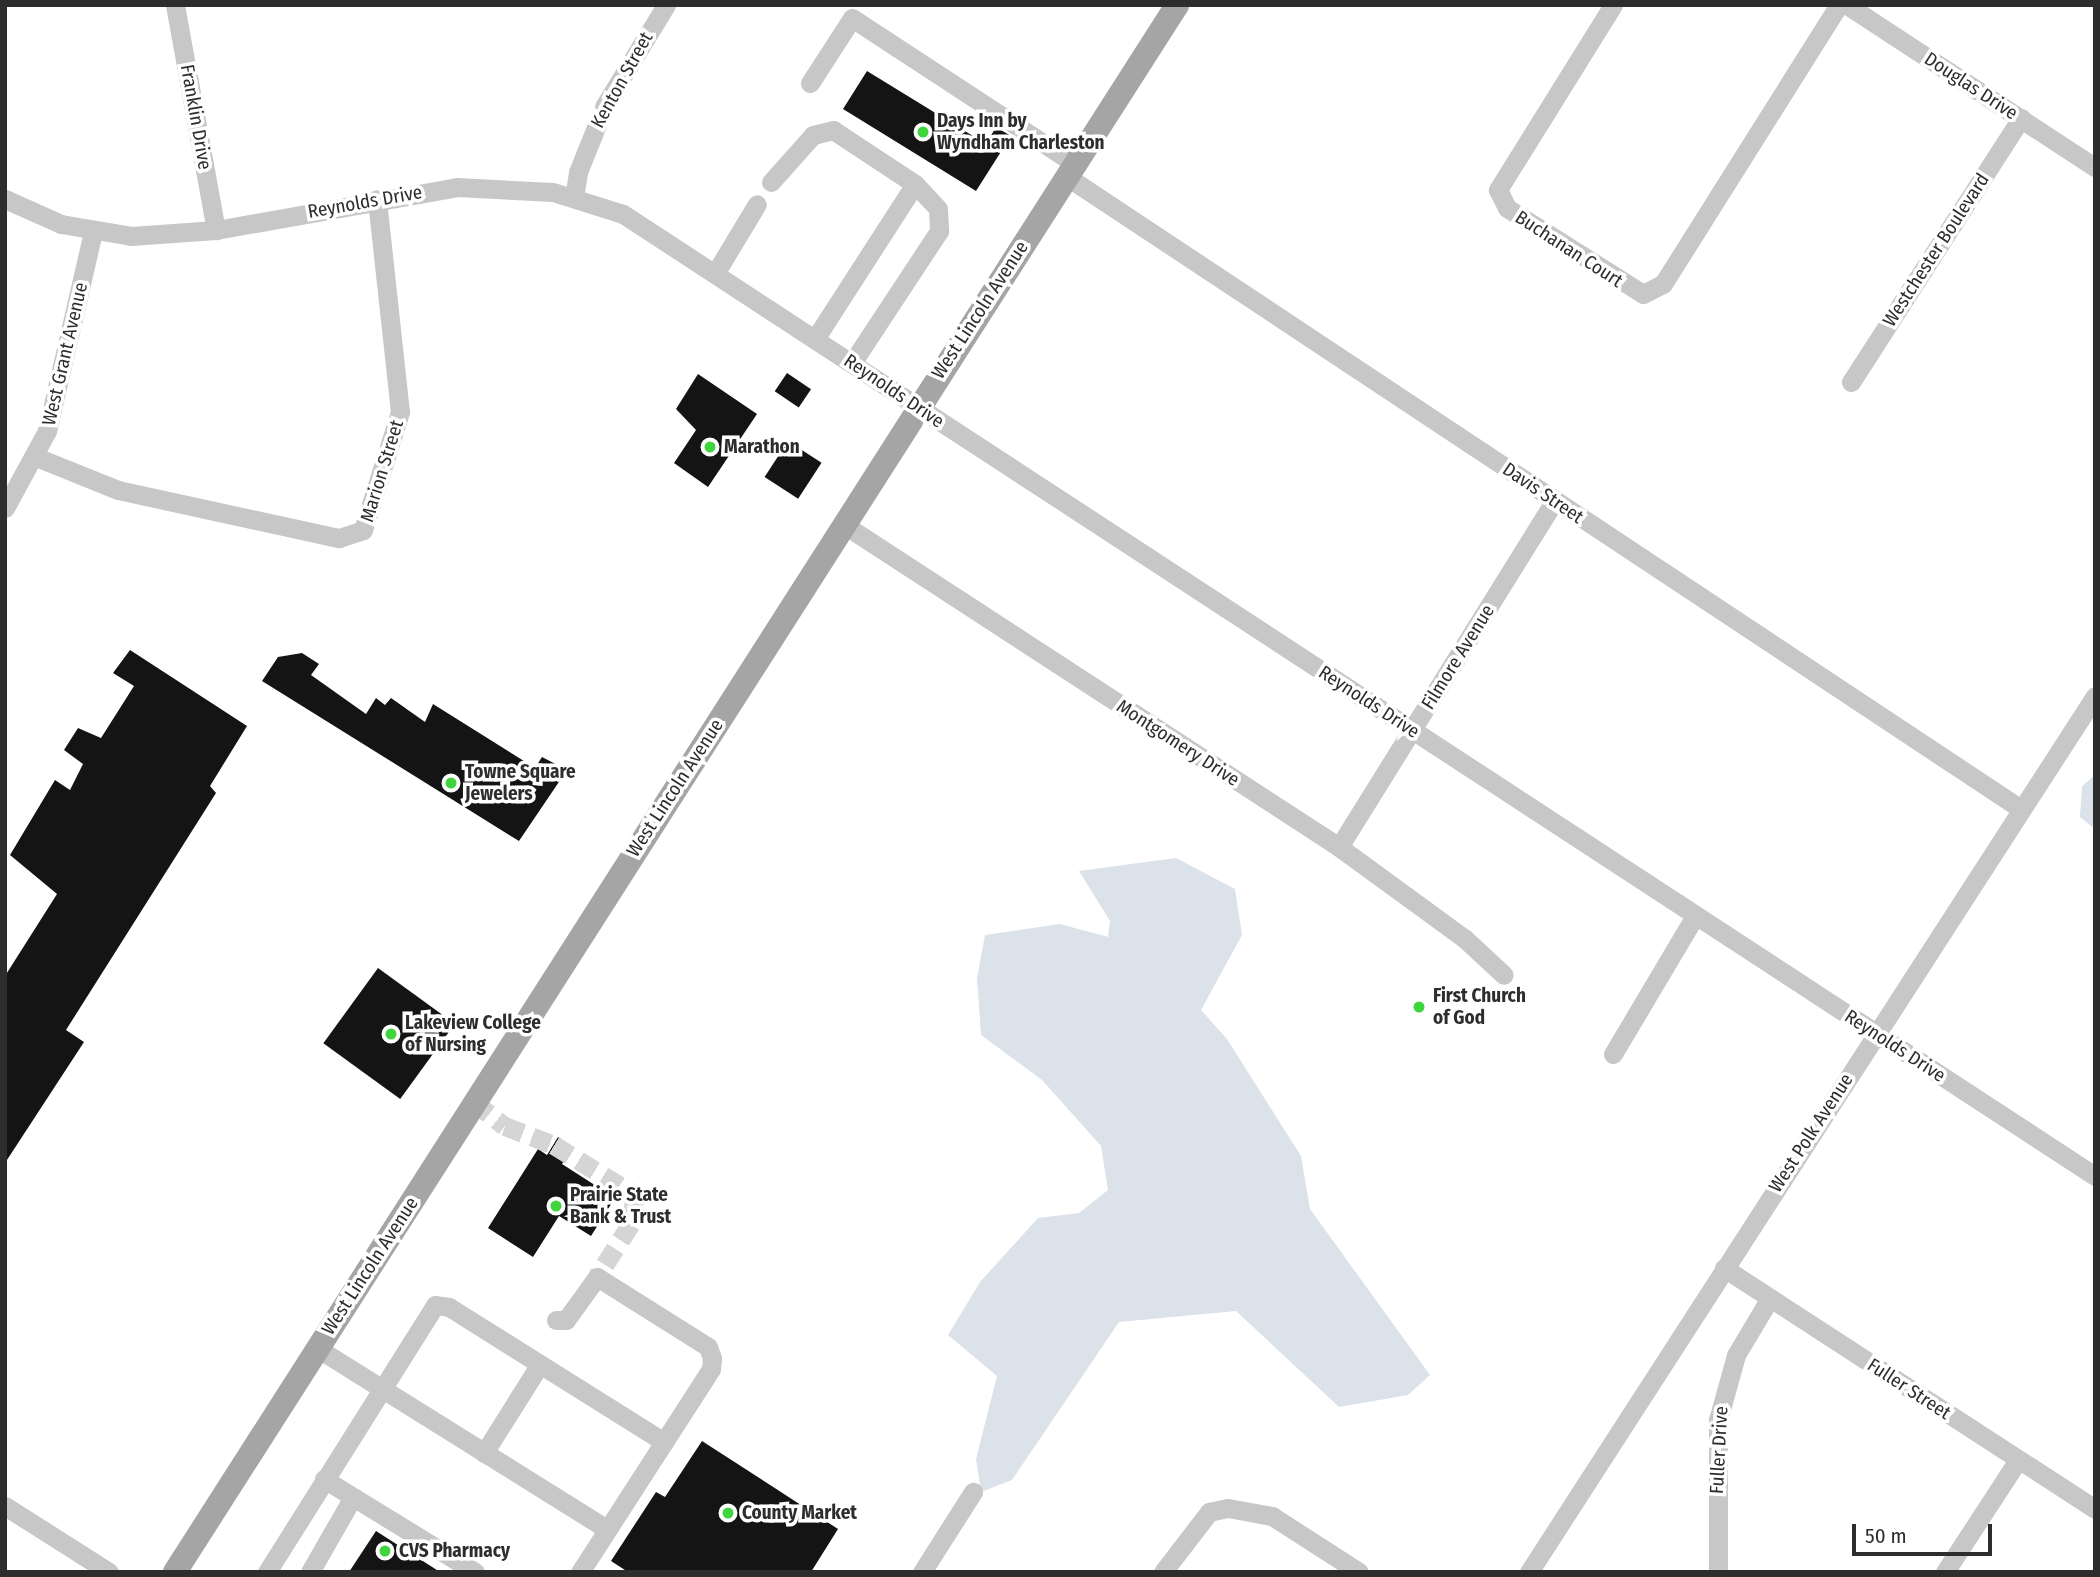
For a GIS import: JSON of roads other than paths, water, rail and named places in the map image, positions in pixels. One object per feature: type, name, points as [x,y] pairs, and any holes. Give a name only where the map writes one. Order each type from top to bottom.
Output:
[{"type":"main road","name":"West Lincoln Avenue","points":[[175,1572],[1177,5]]},
{"type":"street","name":"Franklin Drive","points":[[175,5],[216,230]]},
{"type":"street","name":"Kenton Street","points":[[574,198],[578,173],[605,104],[666,5]]},
{"type":"street","name":"Buchanan Court","points":[[1613,5],[1498,190],[1507,208],[1643,294],[1662,284],[1839,5]]},
{"type":"street","name":"Douglas Drive","points":[[1847,5],[1873,12],[2021,118],[2095,167]]},
{"type":"street","name":"Davis Street","points":[[810,83],[852,18],[1554,501],[2021,809]]},
{"type":"street","name":"Westchester Boulevard","points":[[1851,382],[2021,118]]},
{"type":"street","points":[[771,182],[813,135],[833,130],[915,184],[938,209],[939,231],[852,363]]},
{"type":"street","points":[[815,339],[915,184]]},
{"type":"street","name":"Reynolds Drive","points":[[5,199],[93,232],[165,236],[216,230],[377,199],[457,187],[523,188],[574,198],[623,214],[716,272],[918,408],[2095,1176]]},
{"type":"street","name":"Marion Street","points":[[36,457],[118,490],[339,538],[363,530],[400,411],[377,199]]},
{"type":"street","points":[[716,272],[757,204]]},
{"type":"street","name":"West Grant Avenue","points":[[5,508],[36,457],[56,399],[93,232]]},
{"type":"street","name":"Filmore Avenue","points":[[1339,847],[1554,501]]},
{"type":"street","name":"Montgomery Drive","points":[[843,524],[1339,847],[1464,938],[1504,975]]},
{"type":"street","name":"West Polk Avenue","points":[[1529,1572],[2095,695]]},
{"type":"street","points":[[1613,1054],[1695,916]]},
{"type":"street","name":"Fuller Street","points":[[1724,1268],[2095,1509]]},
{"type":"street","points":[[556,1320],[566,1320],[597,1277],[708,1348],[711,1369],[605,1528],[580,1572]]},
{"type":"street","name":"Fuller Drive","points":[[1718,1572],[1718,1420],[1736,1355],[1770,1298]]},
{"type":"street","points":[[267,1572],[429,1311],[442,1304],[664,1442]]},
{"type":"street","points":[[317,1348],[605,1528]]},
{"type":"street","points":[[484,1453],[540,1364]]},
{"type":"street","points":[[1945,1572],[2018,1460]]},
{"type":"street","points":[[324,1479],[475,1572]]},
{"type":"street","points":[[922,1572],[973,1492]]},
{"type":"street","points":[[310,1572],[353,1497]]},
{"type":"street","points":[[5,1506],[109,1572]]},
{"type":"street","points":[[1163,1572],[1200,1520],[1228,1508],[1272,1516],[1359,1572]]},
{"type":"tunnel","points":[[474,1102],[505,1126],[554,1145],[635,1195],[631,1224],[597,1277]]},
{"type":"place","name":"Days Inn by Wyndham Charleston","points":[[923,132]]},
{"type":"place","name":"Marathon","points":[[710,447]]},
{"type":"place","name":"Towne Square Jewelers","points":[[451,783]]},
{"type":"place","name":"First Church of God","points":[[1419,1007]]},
{"type":"place","name":"Lakeview College of Nursing","points":[[391,1034]]},
{"type":"place","name":"Prairie State Bank & Trust","points":[[556,1206]]},
{"type":"place","name":"County Market","points":[[728,1513]]},
{"type":"place","name":"CVS Pharmacy","points":[[385,1551]]}]
